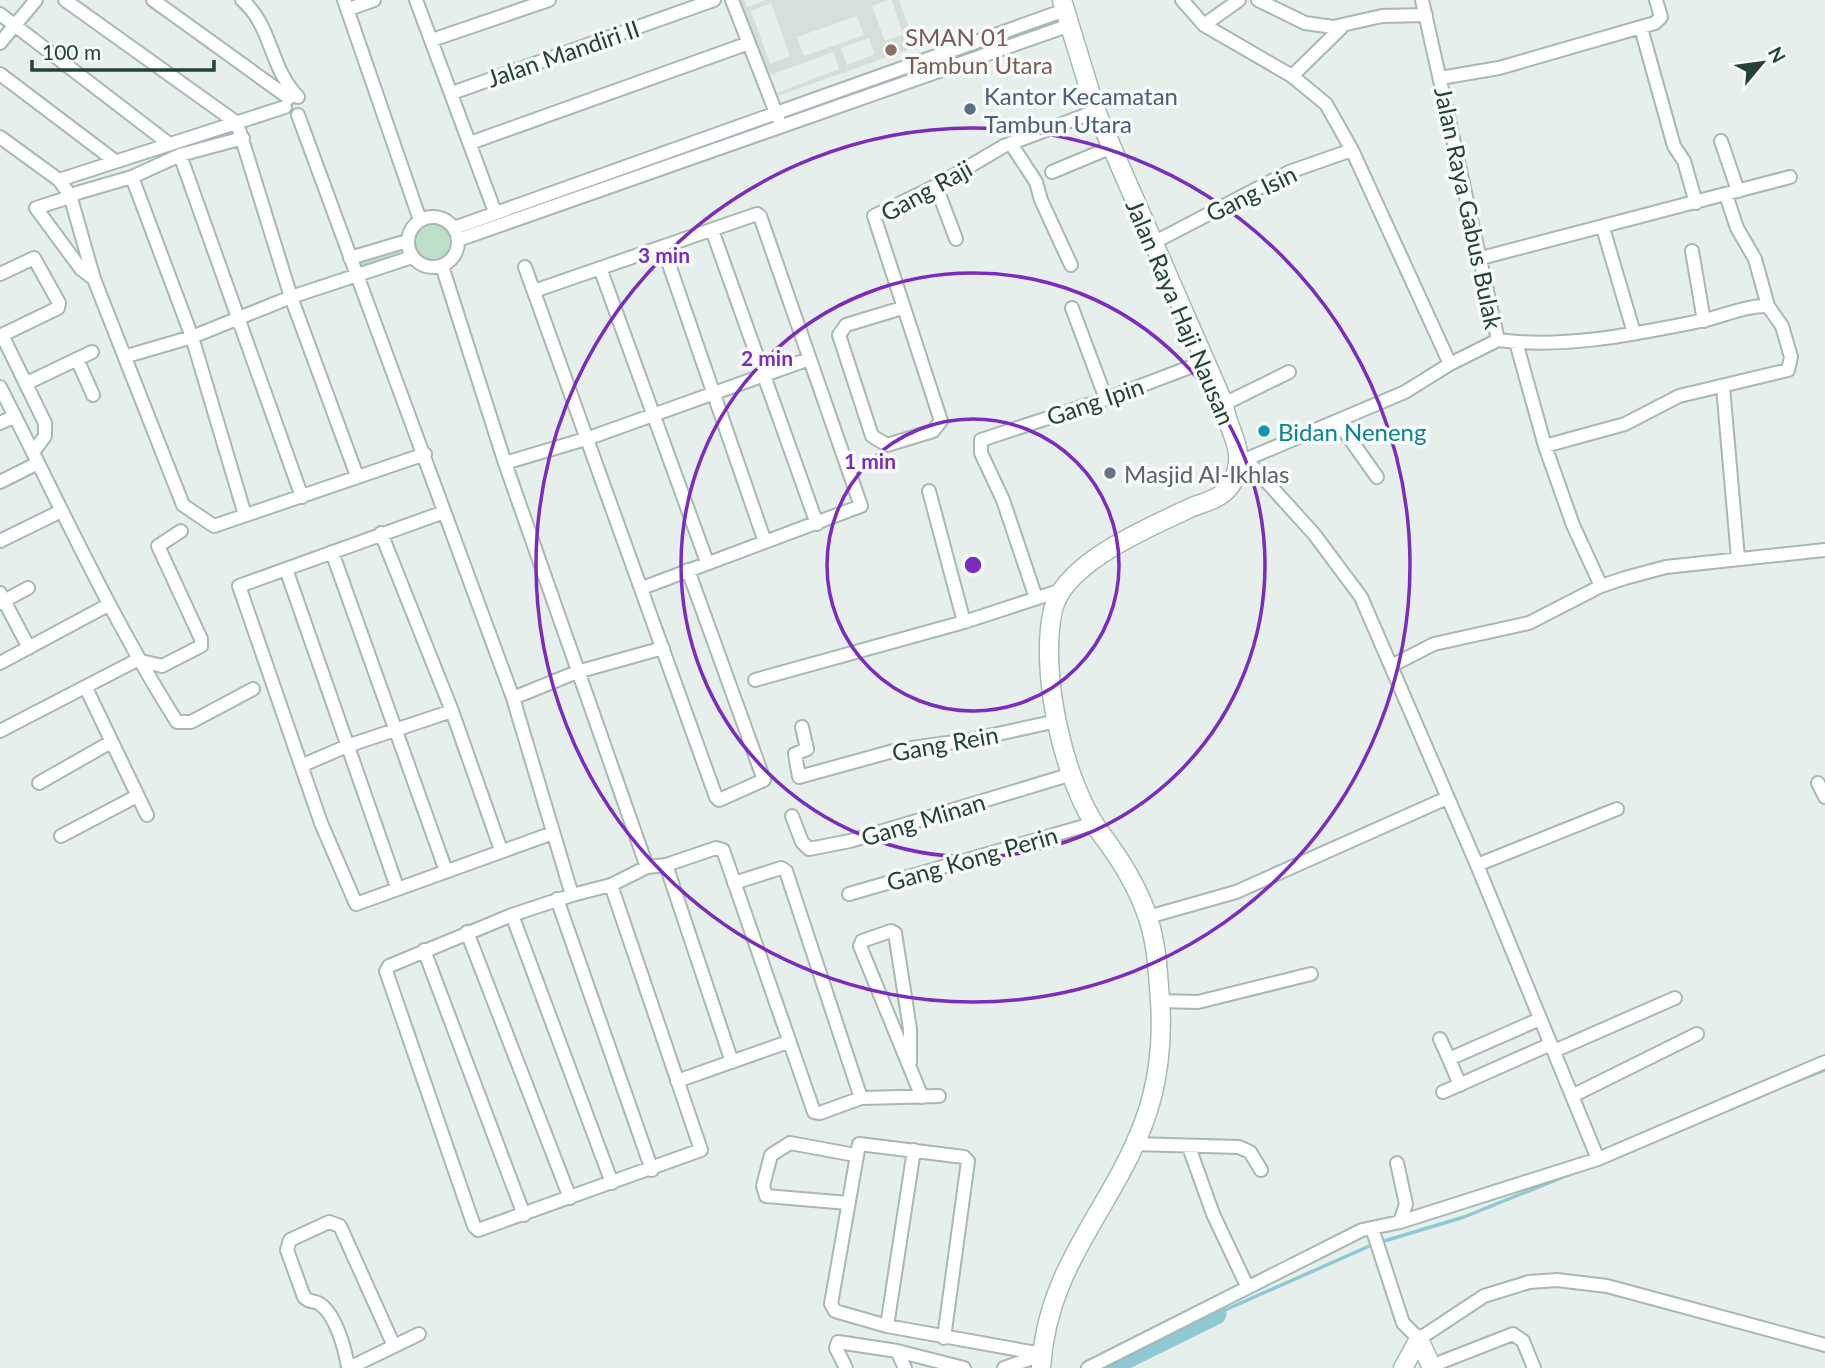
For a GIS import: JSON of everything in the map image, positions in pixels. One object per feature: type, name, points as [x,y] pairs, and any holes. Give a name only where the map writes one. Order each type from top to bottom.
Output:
[{"type":"street","points":[[0,43],[36,0]]},
{"type":"street","points":[[65,0],[237,123],[291,297],[357,476]]},
{"type":"street","points":[[153,0],[291,101],[304,107],[298,115],[513,698],[572,895]]},
{"type":"street","points":[[242,0],[257,13],[291,101]]},
{"type":"street","points":[[374,0],[346,4],[420,220]]},
{"type":"street","points":[[416,0],[495,212]]},
{"type":"street","points":[[432,40],[549,0]]},
{"type":"street","name":"Jalan Mandiri II","points":[[452,93],[714,0]]},
{"type":"street","points":[[732,0],[781,124]]},
{"type":"street","points":[[1182,0],[1205,25],[1292,76],[1326,104],[1352,150],[1450,364]]},
{"type":"street","points":[[1205,25],[1239,0]]},
{"type":"street","points":[[1258,0],[1306,23],[1341,28],[1375,18],[1426,15]]},
{"type":"street","name":"Jalan Raya Gabus Bulak","points":[[1243,461],[1405,392],[1450,364],[1498,340],[1422,0]]},
{"type":"street","points":[[1440,78],[1499,68],[1641,28],[1660,19],[1656,0]]},
{"type":"street","points":[[456,234],[626,172],[776,111],[988,35],[1066,11]]},
{"type":"street","points":[[456,234],[495,212],[781,124],[993,49],[1066,11]]},
{"type":"street","name":"Jalan Raya Haji Nausan","points":[[1066,11],[1096,111],[1206,361],[1243,461]]},
{"type":"street","points":[[0,13],[168,143]]},
{"type":"street","points":[[1292,76],[1341,28]]},
{"type":"street","points":[[1641,28],[1675,149],[1684,161],[1696,203]]},
{"type":"street","points":[[988,35],[993,49]]},
{"type":"street","points":[[470,143],[749,43]]},
{"type":"street","points":[[0,74],[114,161]]},
{"type":"street","points":[[59,180],[237,123],[291,101]]},
{"type":"street","name":"Gang Raji","points":[[902,308],[873,221],[875,214],[936,186],[1011,144],[1096,111]]},
{"type":"street","points":[[0,137],[59,180],[70,196],[94,279],[127,356],[183,505],[214,526],[425,454]]},
{"type":"street","points":[[94,279],[81,269],[36,208],[132,177],[180,155],[243,138]]},
{"type":"street","points":[[1545,446],[1625,424],[1679,396],[1788,370],[1791,357],[1782,326],[1768,306],[1755,259],[1737,228],[1721,141]]},
{"type":"street","points":[[1011,144],[1036,181],[1041,200],[1071,265]]},
{"type":"street","points":[[1052,172],[1112,147]]},
{"type":"street","name":"Gang Isin","points":[[1153,243],[1289,172],[1352,150]]},
{"type":"street","points":[[180,155],[302,497]]},
{"type":"street","points":[[132,177],[192,337],[245,515]]},
{"type":"street","points":[[1480,258],[1604,228],[1790,177]]},
{"type":"street","points":[[936,186],[956,239]]},
{"type":"street","points":[[534,291],[760,215],[862,504],[859,509],[707,562],[642,588]]},
{"type":"street","points":[[437,217],[456,234],[454,256],[442,266],[425,267],[412,257],[407,241],[409,232],[420,220],[437,217]]},
{"type":"street","points":[[1604,228],[1633,333]]},
{"type":"street","points":[[712,230],[817,524]]},
{"type":"street","points":[[349,258],[407,241]]},
{"type":"street","points":[[663,247],[765,542]]},
{"type":"street","points":[[1692,251],[1704,320]]},
{"type":"street","points":[[127,356],[192,337],[291,297],[412,257]]},
{"type":"street","points":[[0,274],[34,258],[59,303],[58,308],[1,336],[45,423],[45,436],[36,458],[0,482]]},
{"type":"street","points":[[442,266],[505,463],[646,867]]},
{"type":"street","points":[[525,267],[719,800],[764,783],[688,570]]},
{"type":"street","points":[[600,268],[651,415],[707,562]]},
{"type":"street","points":[[1498,340],[1516,342],[1633,333],[1768,306]]},
{"type":"street","points":[[902,308],[940,421],[933,431],[887,445],[872,436],[839,335],[846,325],[902,308]]},
{"type":"street","points":[[1072,308],[1106,399]]},
{"type":"street","points":[[1516,342],[1545,446],[1573,525],[1601,586]]},
{"type":"street","points":[[27,383],[92,352]]},
{"type":"street","points":[[77,359],[93,394]]},
{"type":"street","points":[[505,463],[589,438],[810,359]]},
{"type":"street","name":"Gang Ipin","points":[[1037,598],[1003,500],[981,453],[980,442],[1206,361]]},
{"type":"street","points":[[1224,404],[1289,372]]},
{"type":"street","points":[[0,387],[137,660],[177,722],[183,724],[253,689]]},
{"type":"street","points":[[1723,387],[1738,558]]},
{"type":"street","points":[[0,422],[15,416]]},
{"type":"street","points":[[1338,422],[1377,477]]},
{"type":"street","points":[[1041,1361],[1052,1304],[1061,1279],[1134,1144],[1151,1100],[1156,1075],[1160,1001],[1157,954],[1148,917],[1134,885],[1095,823],[1064,755],[1051,672],[1052,614],[1062,590],[1074,575],[1107,551],[1219,496],[1233,482],[1243,461],[1314,534],[1362,597],[1478,865],[1598,1159]]},
{"type":"street","points":[[929,491],[964,622]]},
{"type":"street","points":[[0,541],[61,511]]},
{"type":"street","points":[[444,512],[239,586],[321,823],[356,904],[553,833]]},
{"type":"street","points":[[0,731],[137,660],[162,666],[201,646],[201,639],[158,546],[181,531]]},
{"type":"street","points":[[381,533],[452,712],[501,850]]},
{"type":"street","points":[[1391,666],[1434,644],[1529,623],[1601,586],[1666,567],[1825,550]]},
{"type":"street","points":[[332,552],[446,871]]},
{"type":"street","points":[[286,569],[397,887]]},
{"type":"street","points":[[28,587],[1,599],[29,648]]},
{"type":"street","points":[[755,680],[964,622],[1062,590]]},
{"type":"street","points":[[0,663],[108,605]]},
{"type":"street","points":[[513,698],[578,672],[663,648]]},
{"type":"street","points":[[86,688],[147,815]]},
{"type":"street","points":[[303,765],[347,746],[452,712]]},
{"type":"street","name":"Gang Rein","points":[[802,727],[807,749],[795,754],[799,776],[897,750],[970,740],[1057,722]]},
{"type":"street","points":[[39,783],[111,742]]},
{"type":"street","name":"Gang Minan","points":[[792,816],[802,842],[809,849],[850,841],[1072,775]]},
{"type":"street","points":[[1818,783],[1825,797]]},
{"type":"street","points":[[61,836],[136,796]]},
{"type":"street","points":[[1148,917],[1236,892],[1447,798]]},
{"type":"street","points":[[1478,865],[1617,809]]},
{"type":"street","name":"Gang Kong Perin","points":[[849,894],[1095,823]]},
{"type":"street","points":[[611,885],[701,1150],[652,1170],[478,1230],[474,1226],[386,971],[389,966],[467,932],[558,899],[611,885],[646,867],[666,865],[720,848],[723,850],[814,1112],[820,1113],[861,1098],[939,1096]]},
{"type":"street","points":[[666,865],[732,1062]]},
{"type":"street","points":[[734,883],[781,868],[786,871],[861,1098]]},
{"type":"street","points":[[558,899],[652,1170]]},
{"type":"street","points":[[512,915],[612,1184]]},
{"type":"street","points":[[910,1062],[910,1029],[895,933],[891,931],[862,941],[860,946],[910,1062],[922,1097]]},
{"type":"street","points":[[467,932],[570,1198]]},
{"type":"street","points":[[424,950],[524,1215]]},
{"type":"street","points":[[1160,1001],[1198,1002],[1311,974]]},
{"type":"street","points":[[1443,1092],[1675,998]]},
{"type":"street","points":[[1449,1059],[1541,1019]]},
{"type":"street","points":[[1572,1096],[1697,1034]]},
{"type":"street","points":[[1440,1039],[1460,1084]]},
{"type":"street","points":[[677,1081],[788,1042]]},
{"type":"street","points":[[1088,1368],[1340,1240],[1598,1159],[1825,1062]]},
{"type":"street","points":[[848,1203],[766,1196],[763,1186],[771,1155],[790,1143],[855,1155]]},
{"type":"street","points":[[944,1338],[969,1164],[964,1157],[860,1143],[855,1155],[833,1308],[838,1313],[887,1326],[1041,1361]]},
{"type":"street","points":[[1134,1144],[1244,1149],[1252,1155],[1261,1170]]},
{"type":"street","points":[[1189,1147],[1208,1203],[1247,1286]]},
{"type":"street","points":[[887,1326],[914,1150]]},
{"type":"street","points":[[1397,1163],[1406,1204],[1400,1222]]},
{"type":"street","points":[[394,1346],[340,1226],[329,1222],[290,1240],[287,1250],[304,1297],[320,1304],[325,1310],[342,1343],[349,1367],[394,1346],[419,1334]]},
{"type":"street","points":[[1372,1228],[1403,1323],[1419,1339],[1432,1367],[1513,1334],[1523,1340],[1534,1368]]},
{"type":"street","points":[[1403,1368],[1419,1339],[1484,1296],[1529,1282],[1558,1280],[1607,1286],[1825,1345]]},
{"type":"street","points":[[846,1368],[836,1348],[838,1342],[897,1351],[964,1368]]},
{"type":"street","points":[[897,1351],[905,1368]]},
{"type":"street","points":[[1004,1368],[1041,1361]]},
{"type":"shaded area","name":"SMAN 01 Tambun Utara","points":[[734,0],[744,0],[747,7],[766,0],[888,0],[872,6],[885,41],[903,34],[892,0],[899,0],[916,47],[769,99]],"holes":[[[771,3],[790,56],[770,64],[751,11]],[[857,16],[864,35],[804,56],[797,37]],[[869,38],[875,54],[847,65],[841,48]],[[833,52],[839,69],[774,94],[768,76]]]},
{"type":"green space","points":[[428,216],[445,221],[455,230],[458,241],[456,252],[449,262],[439,267],[426,266],[412,257],[356,277],[350,258],[407,241],[414,225]]},
{"type":"waterway","points":[[1786,1085],[1825,1070]]},
{"type":"waterway","points":[[1381,1242],[1464,1217],[1578,1171]]},
{"type":"waterway","points":[[1216,1314],[1374,1244]]},
{"type":"waterway","points":[[1107,1368],[1216,1314]]},
{"type":"place","name":"SMAN 01 Tambun Utara","points":[[891,50]]},
{"type":"place","name":"Kantor Kecamatan Tambun Utara","points":[[970,109]]},
{"type":"place","name":"Bidan Neneng","points":[[1264,431]]},
{"type":"place","name":"Masjid Al-Ikhlas","points":[[1110,473]]}]
